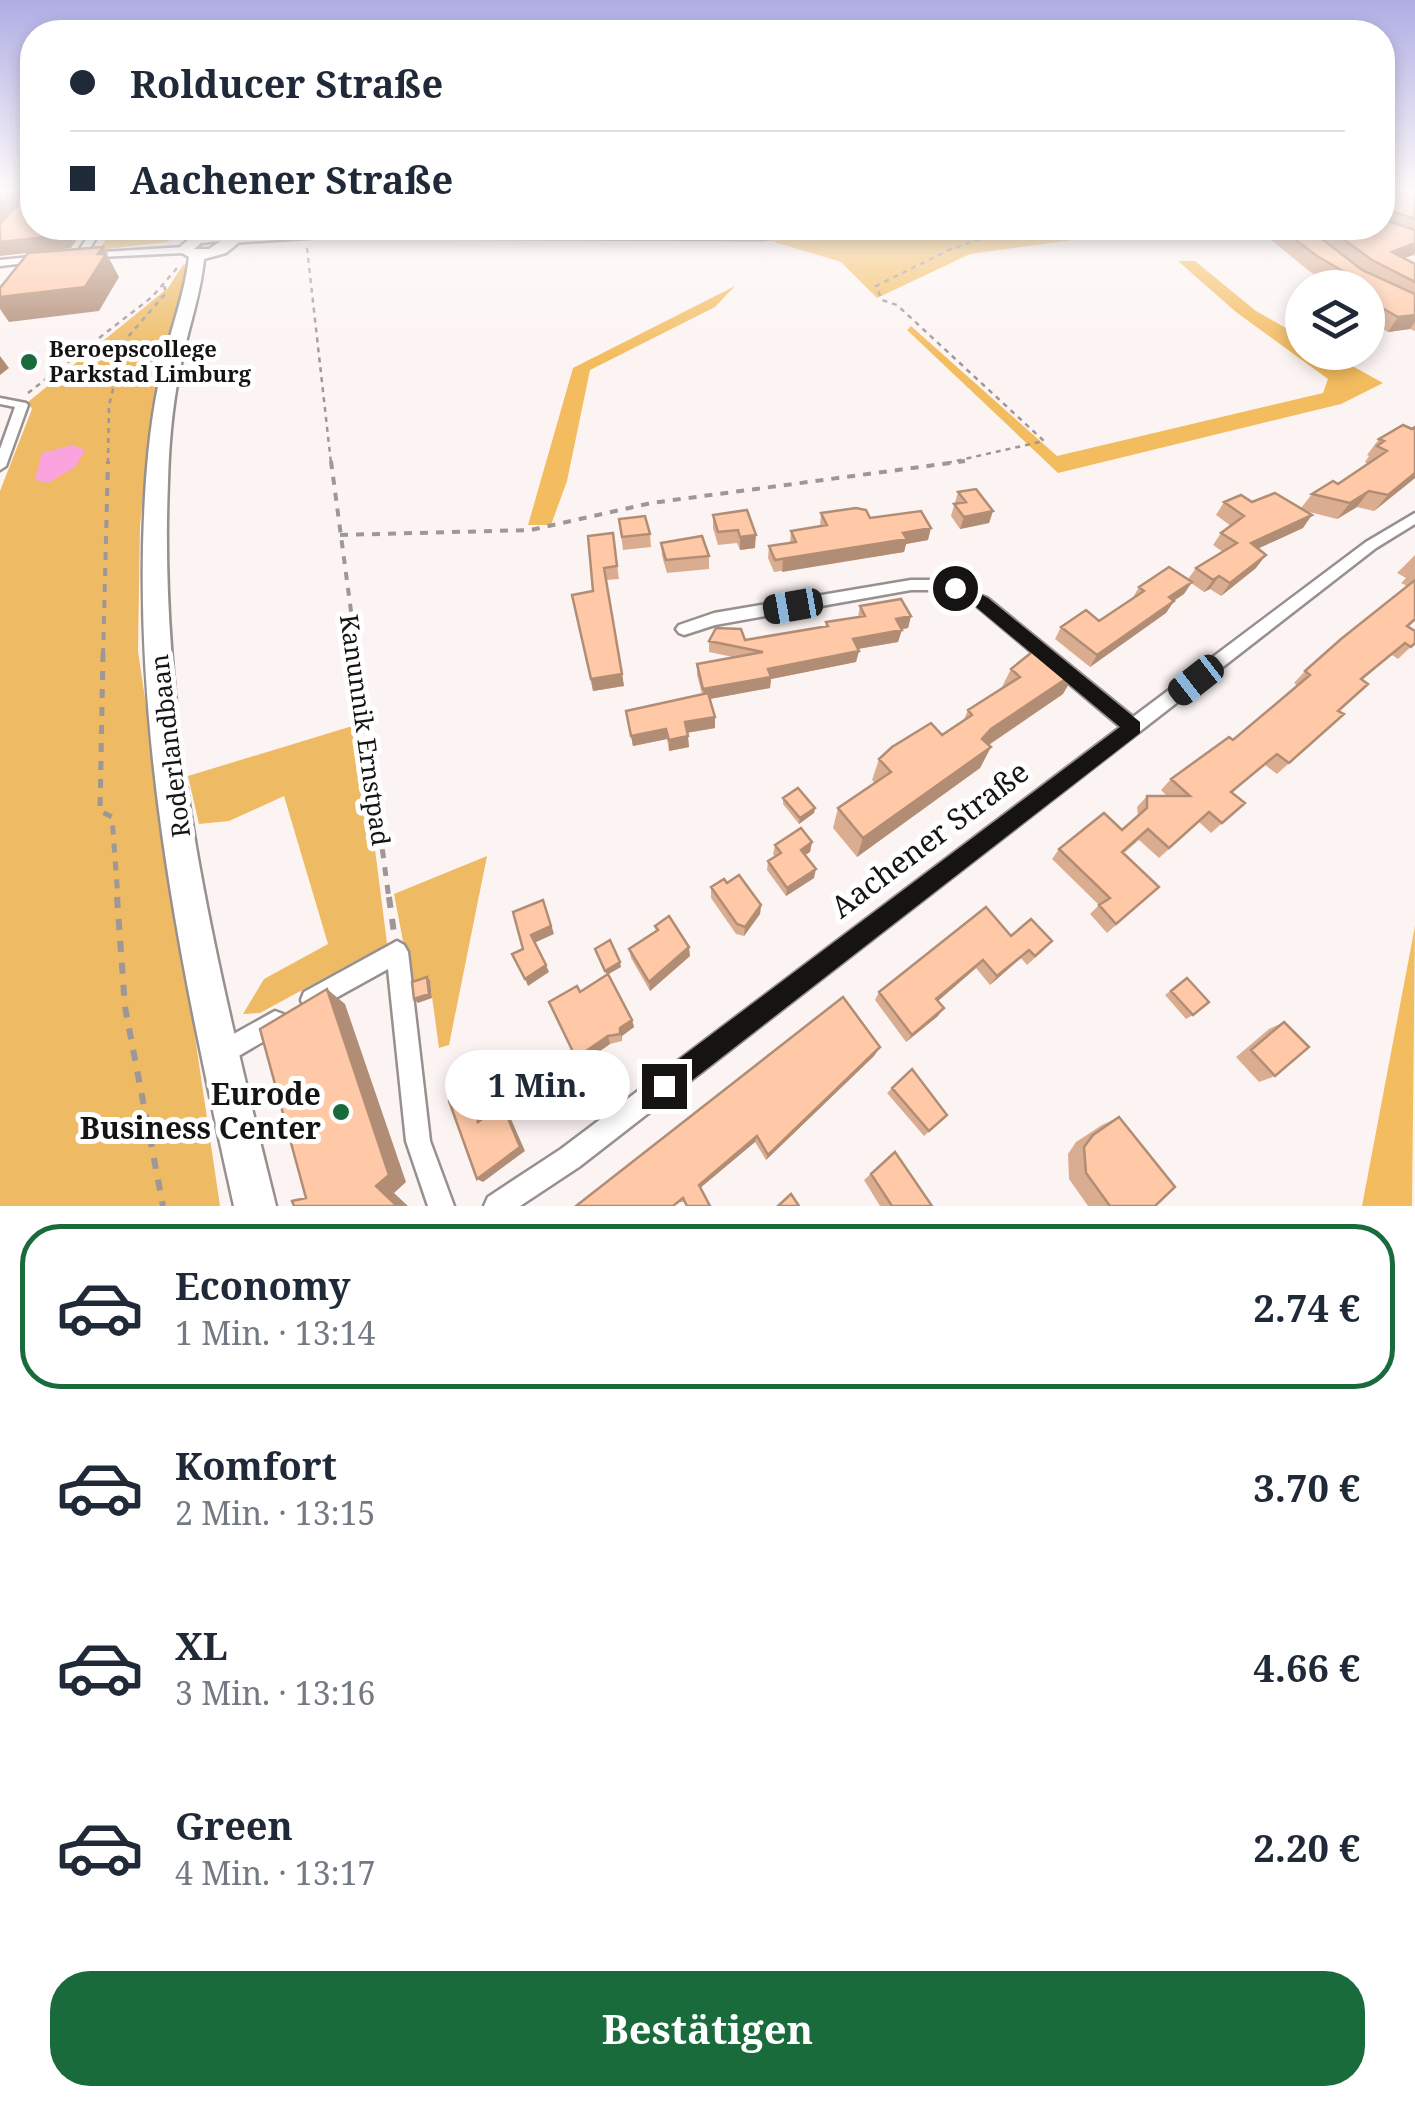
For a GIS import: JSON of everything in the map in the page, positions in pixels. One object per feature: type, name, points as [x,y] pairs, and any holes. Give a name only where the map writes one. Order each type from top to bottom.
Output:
[{"type":"main road","name":"Roderlandbaan","points":[[206,246],[172,362],[161,440],[154,538],[156,620],[177,816],[254,1206]]},
{"type":"street","points":[[80,256],[87,245]]},
{"type":"street","points":[[64,257],[206,246]]},
{"type":"street","points":[[0,263],[48,259]]},
{"type":"street","points":[[0,401],[22,405],[0,466]]},
{"type":"street","name":"Aachener Straße","points":[[497,1206],[583,1148],[1370,546],[1411,526]]},
{"type":"street","points":[[684,629],[714,619],[942,584],[982,602],[1134,728]]},
{"type":"street","points":[[222,1053],[397,952],[418,1141],[440,1206]]},
{"type":"path","points":[[16,402],[164,286],[206,246]]},
{"type":"path","points":[[867,286],[876,286],[951,249],[967,246],[968,255]]},
{"type":"path","name":"Kanunnik Ernstpad","points":[[307,250],[340,535],[397,952]]},
{"type":"path","points":[[164,286],[166,293],[126,340],[108,406],[100,812],[112,816],[125,1006],[164,1206]]},
{"type":"path","points":[[340,535],[532,530],[651,503],[993,456],[1044,440],[897,304],[882,300],[876,286]]},
{"type":"shaded area","points":[[102,245],[139,245],[99,250]]},
{"type":"shaded area","points":[[785,245],[1034,245],[970,254],[877,298],[841,262]]},
{"type":"shaded area","points":[[1178,261],[1195,261],[1256,311],[1285,327],[1285,348],[1236,312]]},
{"type":"shaded area","points":[[192,263],[150,421],[140,526],[138,651],[220,1206],[0,1206],[0,491],[32,409],[28,402],[168,288],[183,265]]},
{"type":"shaded area","points":[[735,286],[715,307],[590,370],[567,481],[551,525],[528,525],[573,368]]},
{"type":"shaded area","points":[[911,326],[1057,456],[1323,393],[1328,379],[1316,370],[1360,370],[1383,383],[1341,404],[1058,473],[907,330]]},
{"type":"shaded area","points":[[73,445],[85,450],[75,467],[48,483],[35,480],[42,453]]},
{"type":"shaded area","points":[[359,724],[388,951],[374,951],[260,1013],[243,1014],[264,979],[328,944],[284,796],[229,821],[199,824],[188,776]]},
{"type":"shaded area","points":[[487,856],[449,1045],[439,1048],[430,982],[412,988],[394,894]]},
{"type":"shaded area","points":[[1415,926],[1412,1206],[1362,1206]]},
{"type":"building","points":[[1303,245],[1330,245],[1362,270],[1341,270]]},
{"type":"building","points":[[1352,245],[1409,245],[1392,252],[1415,264],[1415,282]]},
{"type":"building","points":[[103,247],[98,254],[106,254],[85,287],[0,297],[0,288],[28,253]]},
{"type":"building","points":[[1385,280],[1415,294],[1415,315],[1398,317],[1385,310]]},
{"type":"building","points":[[1403,425],[1415,427],[1415,473],[1388,495],[1369,491],[1350,503],[1312,494],[1333,481],[1338,484],[1387,451],[1377,446],[1384,441],[1379,439]]},
{"type":"building","points":[[976,489],[993,511],[964,517],[954,504],[966,502],[958,492]]},
{"type":"building","points":[[1275,493],[1312,515],[1251,543],[1266,555],[1230,583],[1219,576],[1213,580],[1196,568],[1237,543],[1221,533],[1244,516],[1224,502],[1241,495],[1252,502]]},
{"type":"building","points":[[747,510],[756,535],[740,537],[738,530],[718,532],[713,515]]},
{"type":"building","points":[[866,510],[870,518],[921,511],[931,528],[903,533],[907,539],[775,560],[769,546],[796,542],[791,531],[827,525],[821,513]]},
{"type":"building","points":[[645,516],[650,534],[622,537],[619,519]]},
{"type":"building","points":[[613,533],[617,566],[604,568],[622,674],[591,679],[572,595],[593,591],[588,536]]},
{"type":"building","points":[[702,536],[709,556],[666,560],[661,543]]},
{"type":"building","points":[[1169,567],[1192,582],[1169,597],[1174,601],[1097,655],[1061,627],[1086,610],[1099,621],[1144,591],[1139,587]]},
{"type":"building","points":[[1415,580],[1415,619],[1407,626],[1415,631],[1415,643],[1411,647],[1405,643],[1361,679],[1368,684],[1338,711],[1344,714],[1289,763],[1277,754],[1231,792],[1245,803],[1222,823],[1209,812],[1169,848],[1148,829],[1122,852],[1159,887],[1116,924],[1099,905],[1110,898],[1059,849],[1104,813],[1122,830],[1147,808],[1147,796],[1190,796],[1171,779],[1229,737],[1233,740],[1310,675],[1305,671],[1341,639]]},
{"type":"building","points":[[901,599],[911,616],[896,619],[902,630],[853,639],[859,651],[768,669],[771,677],[703,689],[697,664],[763,652],[709,641],[716,628],[741,629],[745,640],[828,626],[826,622],[865,616],[860,606]]},
{"type":"building","points":[[1042,644],[1076,672],[991,729],[982,739],[991,747],[863,838],[838,808],[891,772],[879,759],[931,723],[942,735],[972,715],[968,710],[1020,677],[1011,669]]},
{"type":"building","points":[[708,693],[715,717],[685,722],[688,736],[669,740],[666,729],[631,736],[626,711]]},
{"type":"building","points":[[798,788],[815,808],[800,818],[783,798]]},
{"type":"building","points":[[801,828],[812,842],[801,850],[816,869],[787,888],[768,861],[781,853],[775,845]]},
{"type":"building","points":[[739,875],[761,905],[745,927],[737,924],[711,887]]},
{"type":"building","points":[[543,900],[551,926],[531,935],[546,965],[525,979],[512,954],[523,949],[513,912]]},
{"type":"building","points":[[986,907],[1011,936],[1031,919],[1052,941],[1035,956],[1029,950],[997,976],[983,960],[936,999],[944,1008],[912,1035],[879,992]]},
{"type":"building","points":[[669,916],[689,947],[649,982],[629,949],[658,930],[655,926]]},
{"type":"building","points":[[610,940],[620,962],[605,971],[595,949]]},
{"type":"building","points":[[608,974],[632,1020],[620,1028],[620,1034],[608,1036],[576,1058],[549,1002],[577,986],[580,992]]},
{"type":"building","points":[[427,977],[429,994],[414,999],[412,982]]},
{"type":"building","points":[[1187,978],[1209,1002],[1193,1015],[1171,991]]},
{"type":"building","name":"Eurode Business Center","points":[[327,989],[389,1175],[376,1186],[397,1206],[294,1206],[292,1201],[306,1198],[260,1029]]},
{"type":"building","points":[[843,997],[880,1047],[768,1155],[757,1136],[699,1185],[710,1206],[687,1206],[683,1198],[673,1206],[576,1206]]},
{"type":"building","points":[[1284,1022],[1309,1047],[1275,1076],[1251,1050]]},
{"type":"building","points":[[912,1069],[947,1115],[929,1131],[892,1088]]},
{"type":"building","points":[[472,1090],[478,1122],[502,1104],[520,1147],[477,1179],[449,1101]]},
{"type":"building","points":[[1119,1117],[1175,1187],[1155,1206],[1110,1206],[1086,1173],[1084,1147],[1093,1135]]},
{"type":"building","points":[[895,1152],[932,1206],[892,1206],[871,1174]]},
{"type":"building","points":[[791,1194],[799,1206],[778,1206]]},
{"type":"place","name":"Beroepscollege Parkstad Limburg","points":[[29,362]]},
{"type":"place","name":"Eurode Business Center","points":[[341,1112]]},
{"type":"route","points":[[664,1086],[1134,728],[982,602],[955,588]]}]
